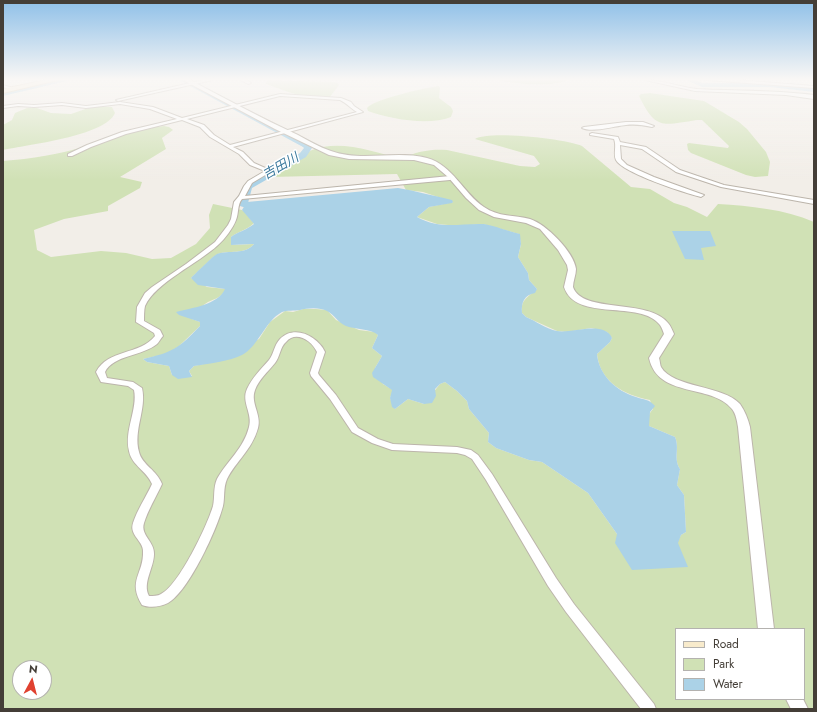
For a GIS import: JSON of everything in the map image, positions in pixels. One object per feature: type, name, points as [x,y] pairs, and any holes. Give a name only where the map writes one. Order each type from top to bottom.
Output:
[{"type":"street","points":[[168,113],[202,126],[212,136],[241,153],[252,164],[269,171],[250,182],[240,198],[231,225],[217,242],[193,262],[154,288],[143,301],[140,322],[156,332],[159,336],[157,341],[149,347],[114,359],[104,365],[102,370],[102,377],[104,380],[130,384],[138,388],[139,399],[134,426],[134,454],[138,463],[156,480],[156,488],[143,513],[137,530],[138,534],[149,550],[141,581],[142,596],[146,601],[158,601],[165,598],[177,586],[188,570],[218,507],[220,485],[239,455],[254,425],[254,414],[249,404],[249,392],[276,356],[283,340],[288,336],[302,335],[318,345],[322,352],[314,373],[315,376],[337,403],[355,430],[375,441],[392,447],[457,450],[468,452],[475,457],[489,477],[552,582],[570,608],[604,649],[649,709]]},
{"type":"street","points":[[70,155],[124,133],[203,113]]},
{"type":"street","points":[[249,113],[329,153],[343,156],[412,158],[426,160],[436,165],[486,212],[497,216],[533,222],[546,230],[570,262],[572,272],[568,282],[568,287],[574,295],[595,306],[644,312],[663,321],[667,326],[669,334],[654,358],[654,363],[658,371],[672,381],[720,396],[732,402],[741,414],[744,427],[766,628]]},
{"type":"street","points":[[230,146],[356,113]]},
{"type":"street","points":[[584,128],[601,128],[611,124],[624,123],[652,126]]},
{"type":"street","points":[[592,134],[616,138],[619,143],[618,158],[626,166],[664,184],[701,195]]},
{"type":"street","points":[[619,143],[644,148],[678,171],[723,186],[814,202]]},
{"type":"street","points":[[240,198],[450,178]]},
{"type":"street","points":[[795,700],[800,709]]},
{"type":"green space","points":[[15,113],[115,113],[109,121],[97,128],[82,133],[46,142],[3,150],[3,125],[12,120]]},
{"type":"green space","points":[[375,113],[452,113],[451,117],[432,121],[398,119]]},
{"type":"green space","points":[[649,113],[724,113],[747,129],[766,152],[770,162],[768,176],[755,177],[746,175],[691,153],[688,150],[687,144],[689,143],[728,148],[729,146],[702,120],[668,124],[656,120]]},
{"type":"green space","points":[[164,126],[173,130],[162,138],[166,149],[120,177],[142,182],[140,188],[108,206],[108,211],[64,219],[34,230],[37,250],[51,257],[101,251],[126,253],[152,259],[171,258],[196,244],[210,228],[209,215],[213,204],[242,210],[254,223],[231,237],[231,245],[254,244],[246,250],[218,254],[191,278],[207,287],[226,289],[219,297],[203,305],[192,319],[200,322],[200,326],[178,347],[166,354],[143,359],[147,362],[169,366],[172,375],[192,376],[189,371],[194,366],[213,362],[259,339],[270,322],[285,311],[293,312],[303,309],[327,310],[336,320],[359,330],[375,332],[378,335],[372,348],[382,356],[375,368],[383,384],[393,390],[390,398],[395,409],[408,399],[424,404],[440,384],[445,382],[467,401],[469,409],[489,433],[488,442],[496,448],[529,460],[542,462],[588,493],[617,534],[677,543],[681,535],[686,532],[684,495],[677,485],[680,469],[677,461],[677,446],[675,437],[649,426],[648,421],[650,413],[653,409],[650,400],[631,395],[615,386],[608,380],[599,364],[597,354],[610,342],[612,338],[607,332],[591,328],[567,332],[557,331],[526,317],[522,313],[523,302],[537,289],[529,280],[528,273],[518,257],[521,244],[519,234],[483,224],[459,226],[437,224],[417,217],[429,207],[453,202],[423,192],[406,190],[397,174],[270,177],[307,152],[323,147],[334,146],[346,146],[368,150],[402,159],[424,151],[447,150],[520,166],[535,167],[540,164],[534,156],[475,139],[483,136],[495,135],[528,136],[574,143],[582,146],[631,187],[650,189],[674,203],[687,207],[707,217],[718,204],[755,207],[779,211],[814,222],[814,709],[3,709],[3,161],[35,157],[97,143],[135,131],[154,127]]},
{"type":"water","points":[[398,188],[452,200],[452,203],[429,207],[417,217],[426,221],[442,225],[484,224],[520,234],[521,244],[518,257],[528,273],[529,280],[537,289],[535,293],[531,294],[524,300],[522,313],[526,317],[549,329],[557,331],[587,329],[602,330],[608,333],[612,338],[610,342],[597,354],[601,369],[610,381],[622,391],[648,401],[655,406],[650,412],[649,426],[675,437],[677,446],[677,461],[680,469],[677,485],[684,495],[686,532],[681,535],[678,543],[688,567],[632,570],[615,543],[617,534],[588,493],[542,462],[529,460],[496,448],[488,442],[489,433],[469,409],[467,401],[445,382],[440,384],[435,389],[436,396],[432,403],[424,404],[408,399],[395,409],[392,407],[390,398],[392,390],[373,377],[372,373],[382,356],[372,348],[378,335],[371,331],[346,326],[329,312],[324,310],[310,308],[282,312],[271,321],[248,351],[232,359],[194,366],[189,371],[192,377],[178,379],[172,375],[169,366],[147,362],[143,359],[168,352],[180,345],[200,326],[200,322],[179,315],[176,312],[204,305],[222,294],[225,289],[198,285],[191,278],[217,254],[246,250],[254,244],[231,245],[231,237],[254,224],[242,210],[247,202]]},
{"type":"water","points":[[672,231],[710,231],[716,246],[701,248],[704,260],[685,259]]},
{"type":"waterway","name":"吉田川","points":[[245,113],[306,145],[308,148],[303,155],[248,187],[243,204],[262,210]]}]
